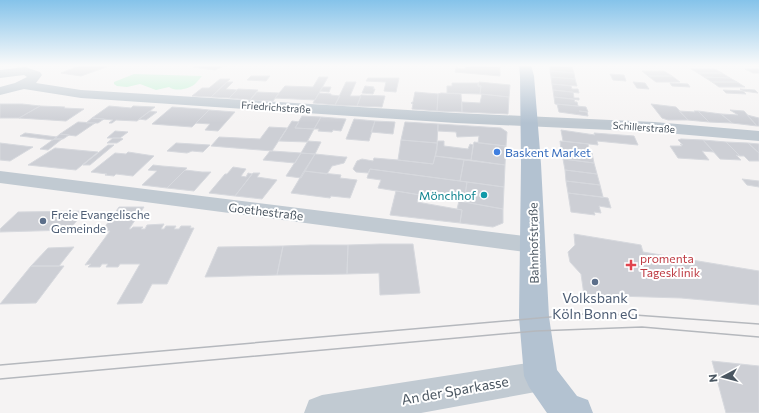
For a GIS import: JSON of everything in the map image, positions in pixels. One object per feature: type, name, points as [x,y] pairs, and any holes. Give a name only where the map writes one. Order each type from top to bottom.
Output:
[{"type":"main road","name":"Bahnhofstraße","points":[[527,84],[534,317],[540,376]]},
{"type":"main road","points":[[540,376],[568,411]]},
{"type":"street","points":[[0,91],[12,84]]},
{"type":"street","name":"Friedrichstraße","points":[[46,84],[81,94],[456,118],[529,121]]},
{"type":"street","name":"Schillerstraße","points":[[529,121],[654,127],[759,136]]},
{"type":"street","name":"Goethestraße","points":[[0,177],[533,245]]},
{"type":"street","name":"An der Sparkasse","points":[[322,413],[540,376]]},
{"type":"green space","points":[[114,84],[139,84],[127,87]]},
{"type":"green space","points":[[141,84],[194,84],[179,90],[169,87],[156,90]]},
{"type":"building","points":[[214,84],[224,84],[211,97],[192,96],[202,88],[209,88]]},
{"type":"building","points":[[225,84],[231,84],[226,89],[237,90],[229,98],[211,97]]},
{"type":"building","points":[[315,84],[324,84],[315,100],[275,98],[285,86],[313,87]]},
{"type":"building","points":[[345,84],[355,84],[350,96],[361,96],[357,106],[335,105]]},
{"type":"building","points":[[385,84],[398,84],[396,92],[384,91]]},
{"type":"building","points":[[452,84],[478,84],[478,86],[481,86],[480,94],[447,93],[447,86],[452,86]]},
{"type":"building","points":[[478,84],[510,85],[509,97],[480,94],[481,86],[478,86]]},
{"type":"building","points":[[552,84],[571,86],[572,89],[578,89],[579,93],[553,90]]},
{"type":"building","points":[[555,84],[577,84],[577,86]]},
{"type":"building","points":[[635,84],[646,84],[649,89],[637,88]]},
{"type":"building","points":[[671,84],[688,84],[690,87],[672,86]]},
{"type":"building","points":[[715,84],[741,84],[745,87],[719,87]]},
{"type":"building","points":[[365,86],[374,87],[373,89],[375,89],[373,94],[362,93]]},
{"type":"building","points":[[323,87],[331,87],[329,92],[320,91]]},
{"type":"building","points":[[238,89],[258,90],[250,100],[229,98]]},
{"type":"building","points":[[740,89],[755,90],[758,93],[743,91]]},
{"type":"building","points":[[553,90],[573,92],[574,98],[579,98],[579,100],[554,97]]},
{"type":"building","points":[[723,90],[743,91],[746,94],[726,93]]},
{"type":"building","points":[[257,92],[279,93],[273,101],[250,100]]},
{"type":"building","points":[[415,92],[438,94],[437,111],[412,109],[413,104],[411,103],[413,102]]},
{"type":"building","points":[[319,93],[340,96],[335,105],[313,103]]},
{"type":"building","points":[[438,94],[461,94],[462,112],[437,111]]},
{"type":"building","points":[[482,94],[509,97],[508,114],[462,112],[462,102],[480,103]]},
{"type":"building","points":[[361,95],[385,96],[382,107],[357,106]]},
{"type":"building","points":[[554,97],[574,99],[578,106],[555,104]]},
{"type":"building","points":[[0,104],[40,106],[19,118],[0,118]]},
{"type":"building","points":[[557,104],[586,107],[588,112],[579,111],[587,112],[588,116],[559,112]]},
{"type":"building","points":[[651,104],[676,107],[688,120],[668,120],[662,118]]},
{"type":"building","points":[[40,106],[84,109],[66,121],[19,118]]},
{"type":"building","points":[[109,106],[131,108],[133,106],[155,107],[137,121],[116,120],[109,123],[113,120],[92,118]]},
{"type":"building","points":[[172,107],[209,110],[192,127],[152,124]]},
{"type":"building","points":[[209,110],[235,112],[218,131],[205,130],[210,124],[196,123]]},
{"type":"building","points":[[730,110],[744,111],[757,126],[732,123],[721,114],[738,115]]},
{"type":"building","points":[[150,111],[157,112],[146,120],[139,119]]},
{"type":"building","points":[[679,111],[698,111],[709,122],[688,120]]},
{"type":"building","points":[[698,111],[721,114],[732,123],[709,122]]},
{"type":"building","points":[[747,115],[759,118],[759,126],[757,126]]},
{"type":"building","points":[[302,116],[321,117],[314,129],[295,128]]},
{"type":"building","points":[[321,117],[346,119],[341,131],[318,131],[319,129],[314,129]]},
{"type":"building","points":[[92,118],[104,119],[98,123],[86,123]]},
{"type":"building","points":[[354,119],[375,121],[369,141],[346,139]]},
{"type":"building","points":[[292,121],[299,122],[295,128],[314,129],[307,142],[279,141]]},
{"type":"building","points":[[375,121],[395,122],[393,134],[371,132]]},
{"type":"building","points":[[78,122],[95,123],[76,136],[60,134]]},
{"type":"building","points":[[405,122],[438,124],[437,143],[401,140]]},
{"type":"building","points":[[438,124],[501,128],[507,132],[506,146],[478,143],[479,136],[457,137],[456,132],[438,131]]},
{"type":"building","points":[[269,127],[287,128],[272,151],[211,146],[219,137],[260,139]]},
{"type":"building","points":[[561,130],[595,135],[594,133],[634,136],[638,145],[597,141],[598,145],[563,141]]},
{"type":"building","points":[[115,131],[128,132],[120,138],[107,138]]},
{"type":"building","points":[[25,133],[57,137],[53,140],[20,136]]},
{"type":"building","points":[[60,134],[69,135],[63,139],[54,139]]},
{"type":"building","points":[[113,138],[123,139],[117,143],[107,143]]},
{"type":"building","points":[[54,139],[62,139],[48,150],[40,149]]},
{"type":"building","points":[[401,140],[437,143],[437,150],[433,164],[398,160]]},
{"type":"building","points":[[678,140],[703,140],[714,152],[702,151],[709,160],[678,158],[670,146],[682,146],[680,144],[683,145]]},
{"type":"building","points":[[703,140],[726,142],[740,156],[736,155],[741,160],[720,159]]},
{"type":"building","points":[[308,141],[321,142],[315,154],[301,153]]},
{"type":"building","points":[[438,141],[444,141],[444,146],[468,149],[470,144],[473,145],[471,160],[435,156]]},
{"type":"building","points":[[560,141],[588,144],[589,149],[586,149],[587,153],[561,150]]},
{"type":"building","points":[[474,142],[506,146],[505,165],[471,160]]},
{"type":"building","points":[[726,142],[748,143],[759,153],[759,161],[749,161],[744,156],[740,156]]},
{"type":"building","points":[[0,143],[33,147],[10,161],[0,160]]},
{"type":"building","points":[[176,143],[210,145],[203,152],[192,151],[187,153],[167,151]]},
{"type":"building","points":[[748,143],[759,144],[759,153]]},
{"type":"building","points":[[108,145],[114,145],[90,165],[83,165]]},
{"type":"building","points":[[55,148],[98,152],[76,170],[28,165]]},
{"type":"building","points":[[561,150],[592,153],[594,163],[563,159]]},
{"type":"building","points":[[270,151],[301,153],[295,163],[263,160]]},
{"type":"building","points":[[128,152],[154,156],[133,176],[116,174],[114,176],[91,172],[115,153],[126,154]]},
{"type":"building","points":[[301,153],[315,154],[301,178],[286,176]]},
{"type":"building","points":[[315,154],[347,157],[344,163],[332,166],[327,174],[304,171]]},
{"type":"building","points":[[435,156],[464,160],[460,181],[370,169],[368,173],[356,172],[353,169],[357,161],[362,159],[373,161],[374,158],[433,164]]},
{"type":"building","points":[[563,159],[594,163],[597,174],[565,170]]},
{"type":"building","points":[[464,160],[505,165],[504,187],[460,181]]},
{"type":"building","points":[[153,165],[187,168],[167,188],[142,185],[157,171],[148,170]]},
{"type":"building","points":[[233,167],[246,169],[241,176],[246,177],[248,173],[252,174],[235,196],[209,193],[225,174],[227,174]]},
{"type":"building","points":[[370,169],[467,182],[464,202],[378,188],[381,180],[367,178]]},
{"type":"building","points":[[185,170],[211,172],[194,191],[167,188]]},
{"type":"building","points":[[565,170],[597,174],[600,185],[566,181]]},
{"type":"building","points":[[304,171],[341,175],[340,178],[357,180],[350,198],[331,196],[330,198],[291,193]]},
{"type":"building","points":[[253,173],[260,173],[257,177],[277,180],[262,199],[235,196]]},
{"type":"building","points":[[742,179],[759,181],[759,187],[747,185]]},
{"type":"building","points":[[566,181],[600,185],[603,197],[568,193]]},
{"type":"building","name":"Mönchhof","points":[[467,182],[504,187],[503,209],[464,202]]},
{"type":"building","points":[[396,191],[420,195],[417,202],[462,210],[460,223],[390,215]]},
{"type":"building","points":[[568,193],[608,198],[611,208],[599,206],[601,213],[594,212],[595,215],[571,212]]},
{"type":"building","points":[[459,201],[503,209],[503,223],[493,227],[460,223],[462,210],[457,209]]},
{"type":"building","points":[[119,207],[144,207],[129,229],[133,227],[143,227],[141,229],[145,229],[147,225],[164,224],[161,229],[164,229],[166,226],[176,226],[174,229],[179,229],[181,226],[191,226],[190,228],[194,228],[167,284],[152,284],[142,303],[117,304],[140,264],[120,264],[118,267],[106,267],[108,264],[102,264],[100,267],[88,267],[91,264],[85,265],[110,231],[102,231]]},
{"type":"building","name":"Freie Evangelische Gemeinde","points":[[85,211],[69,230],[0,232],[0,229],[18,212]]},
{"type":"building","points":[[574,234],[641,245],[643,252],[759,271],[759,305],[681,298],[584,295],[581,274],[570,262],[568,252],[575,245]]},
{"type":"building","points":[[413,244],[420,293],[380,295],[379,273],[347,274],[348,245]]},
{"type":"building","points":[[348,245],[347,274],[277,275],[283,246]]},
{"type":"building","points":[[283,246],[277,275],[205,277],[218,247]]},
{"type":"building","points":[[74,247],[59,266],[31,266],[48,248]]},
{"type":"building","points":[[31,266],[64,266],[36,303],[0,304]]},
{"type":"building","points":[[712,361],[759,366],[759,413],[726,413]]},
{"type":"tram line","points":[[0,365],[584,314],[635,315],[759,324]]},
{"type":"tram line","points":[[0,379],[536,331],[642,327],[759,337]]},
{"type":"place","name":"Baskent Market","points":[[497,152]]},
{"type":"place","name":"Mönchhof","points":[[484,195]]},
{"type":"place","name":"Freie Evangelische Gemeinde","points":[[43,221]]},
{"type":"place","name":"promenta Tagesklinik","points":[[631,265]]},
{"type":"place","name":"Volksbank Köln Bonn eG","points":[[595,282]]}]
